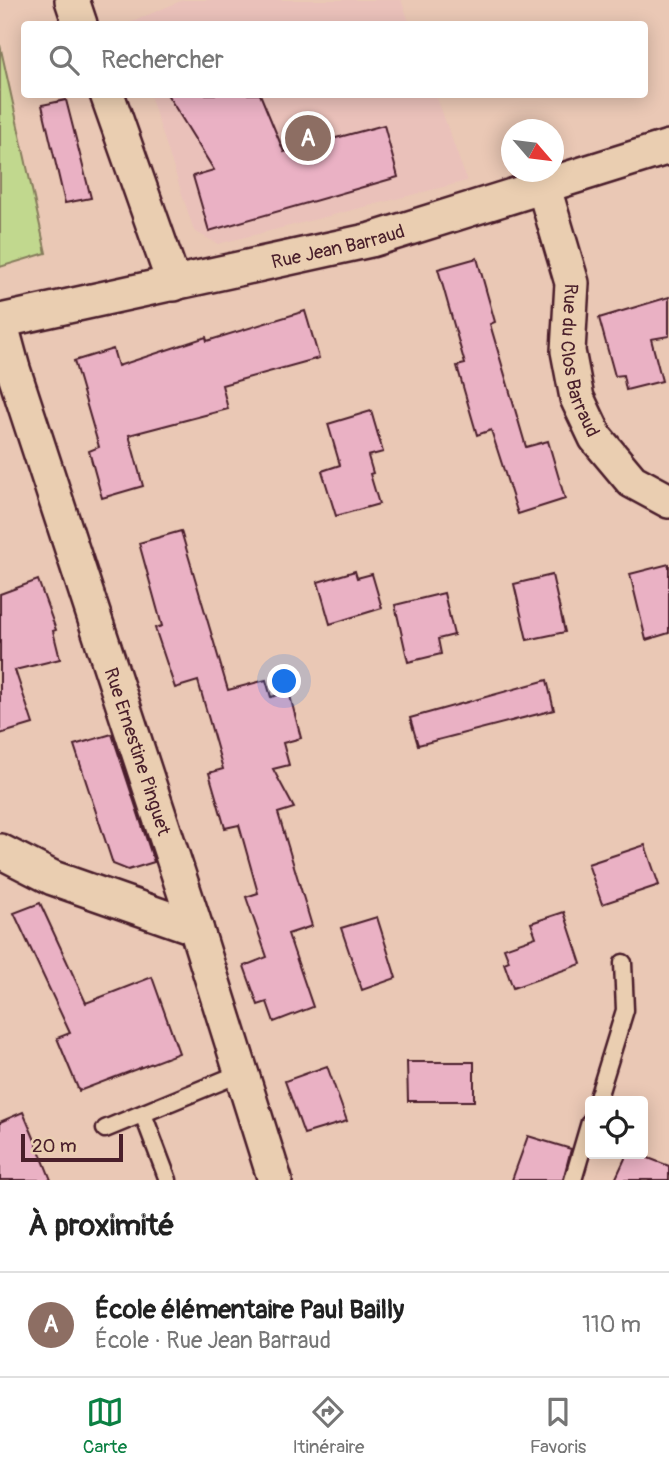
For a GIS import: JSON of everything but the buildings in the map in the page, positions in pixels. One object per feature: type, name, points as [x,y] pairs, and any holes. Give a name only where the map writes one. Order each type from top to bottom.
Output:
[{"type":"street","points":[[72,0],[79,21]]},
{"type":"street","points":[[108,98],[174,284]]},
{"type":"street","name":"Rue Jean Barraud","points":[[0,321],[371,240],[669,147]]},
{"type":"street","name":"Rue du Clos Barraud","points":[[544,188],[572,283],[568,351],[578,398],[596,439],[632,481],[669,500]]},
{"type":"street","name":"Rue Ernestine Pinguet","points":[[0,321],[13,369],[196,928],[275,1180]]},
{"type":"street","points":[[0,851],[53,878],[196,928]]},
{"type":"lane","points":[[599,1096],[625,1010],[623,963]]},
{"type":"lane","points":[[104,1129],[241,1073]]},
{"type":"lane","points":[[143,1114],[168,1180]]},
{"type":"lane","points":[[573,1180],[585,1139]]},
{"type":"shaded area","points":[[183,0],[401,0],[409,21],[134,21]]},
{"type":"shaded area","points":[[151,98],[437,98],[467,181],[218,244],[194,231]]},
{"type":"green space","points":[[0,45],[46,253],[0,267]]},
{"type":"place","name":"École élémentaire Paul Bailly","points":[[308,138]]}]
